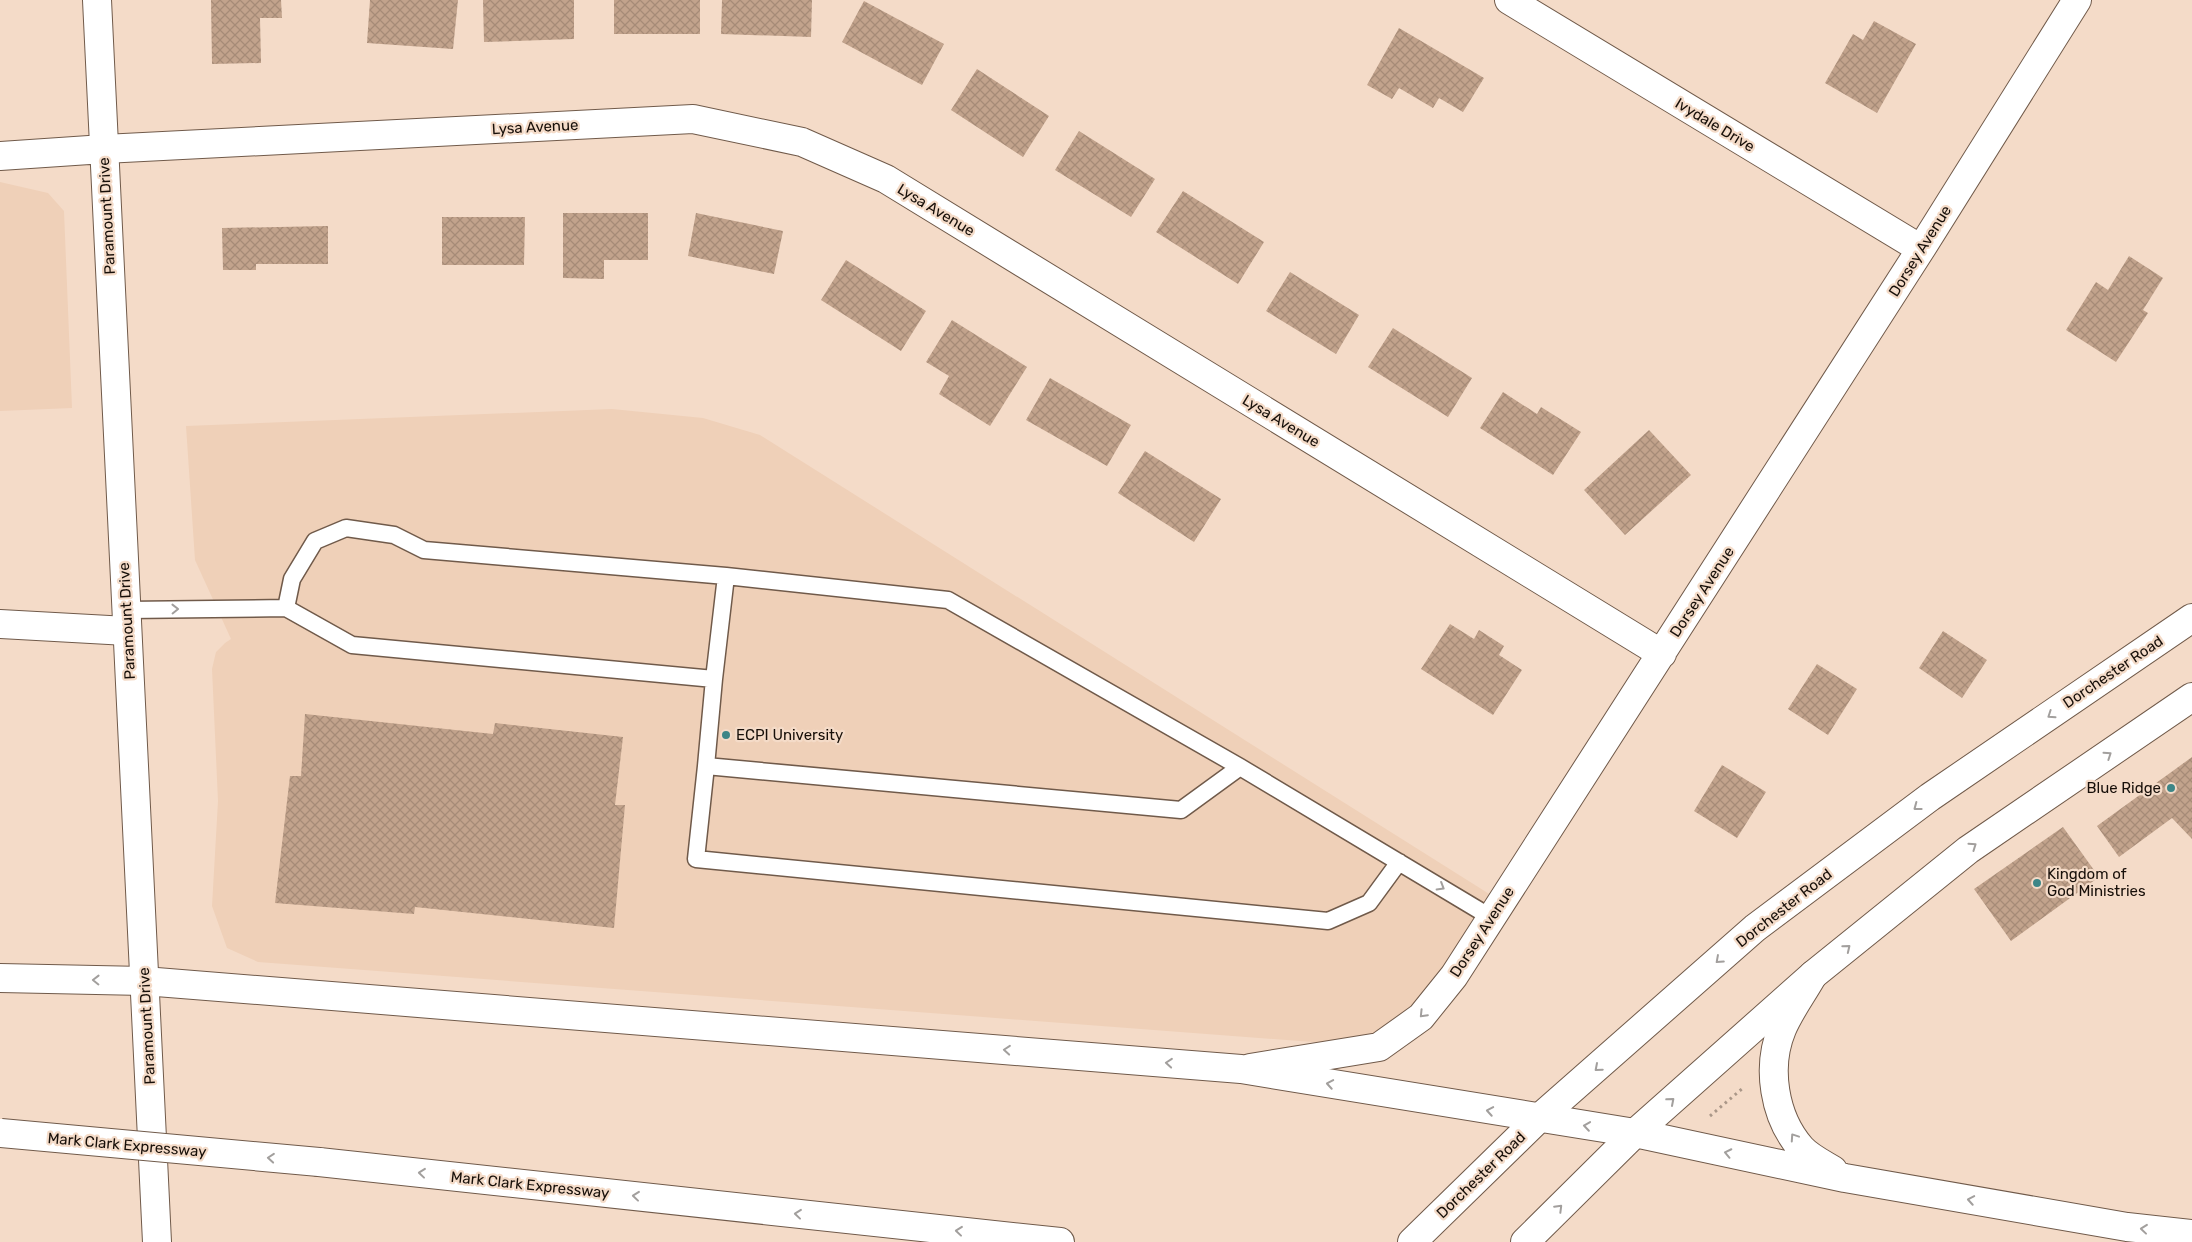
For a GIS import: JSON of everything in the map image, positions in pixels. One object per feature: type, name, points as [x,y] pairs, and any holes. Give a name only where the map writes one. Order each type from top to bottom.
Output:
[{"type":"main road","name":"Paramount Drive","points":[[97,0],[157,1242]]},
{"type":"main road","name":"Ivydale Drive","points":[[1509,0],[1921,249]]},
{"type":"main road","name":"Dorsey Avenue","points":[[1241,1069],[1379,1047],[1422,1017],[1454,976],[1492,918],[1921,249],[2077,0]]},
{"type":"main road","name":"Lysa Avenue","points":[[0,156],[693,119],[802,142],[886,179],[1662,654]]},
{"type":"main road","name":"Dorchester Road","points":[[1412,1242],[1538,1119],[1755,928],[1930,797],[2192,618]]},
{"type":"main road","points":[[0,624],[127,620]]},
{"type":"main road","points":[[1525,1242],[1635,1133],[1814,975],[1968,850],[2192,697]]},
{"type":"main road","points":[[1814,975],[1782,1029],[1772,1065],[1776,1098],[1785,1124],[1802,1149],[1845,1178]]},
{"type":"main road","points":[[0,978],[144,981],[1241,1069],[1538,1119],[1635,1133],[1845,1178],[2127,1227],[2192,1234]]},
{"type":"main road","name":"Mark Clark Expressway","points":[[0,1133],[319,1162],[1060,1242]]},
{"type":"lane","points":[[286,608],[292,579],[315,541],[346,528],[394,535],[424,550],[726,576],[948,600],[1240,767],[1492,918]]},
{"type":"lane","points":[[726,576],[696,859],[1328,922],[1370,903],[1399,862]]},
{"type":"lane","points":[[127,620],[286,608],[352,645],[714,679]]},
{"type":"lane","points":[[706,766],[1181,810],[1240,767]]},
{"type":"path","points":[[1707,1119],[1747,1084]]},
{"type":"shaded area","points":[[0,182],[48,193],[64,211],[72,408],[0,411]]},
{"type":"shaded area","name":"ECPI University","points":[[612,409],[703,418],[760,435],[1502,902],[1379,1047],[258,962],[227,948],[212,906],[218,801],[212,669],[216,652],[231,639],[195,560],[186,426]]},
{"type":"building","points":[[211,0],[281,0],[282,18],[260,18],[261,63],[212,64]]},
{"type":"building","points":[[370,0],[458,0],[453,49],[367,43]]},
{"type":"building","points":[[483,0],[574,0],[574,39],[484,42]]},
{"type":"building","points":[[614,0],[700,0],[700,34],[614,34]]},
{"type":"building","points":[[722,0],[812,0],[811,37],[721,34]]},
{"type":"building","points":[[864,1],[944,44],[922,85],[842,42]]},
{"type":"building","points":[[1874,21],[1916,44],[1877,113],[1825,83],[1853,34],[1863,40]]},
{"type":"building","points":[[1399,28],[1484,78],[1463,112],[1439,98],[1433,108],[1399,88],[1392,99],[1367,85]]},
{"type":"building","points":[[977,69],[1049,116],[1023,157],[951,110]]},
{"type":"building","points":[[1079,131],[1155,179],[1131,217],[1055,170]]},
{"type":"building","points":[[1183,191],[1264,242],[1238,284],[1156,232]]},
{"type":"building","points":[[563,213],[648,213],[648,260],[604,260],[604,279],[563,278]]},
{"type":"building","points":[[696,213],[783,231],[774,274],[688,256]]},
{"type":"building","points":[[442,217],[525,217],[524,265],[442,265]]},
{"type":"building","points":[[328,226],[328,264],[256,264],[256,270],[223,270],[222,228]]},
{"type":"building","points":[[2129,256],[2163,278],[2143,310],[2148,313],[2116,362],[2066,330],[2096,282],[2108,290]]},
{"type":"building","points":[[846,260],[926,311],[901,351],[821,300]]},
{"type":"building","points":[[1290,272],[1359,315],[1336,354],[1266,311]]},
{"type":"building","points":[[952,320],[1027,367],[990,426],[939,394],[949,376],[926,362]]},
{"type":"building","points":[[1393,328],[1472,378],[1448,417],[1368,367]]},
{"type":"building","points":[[1050,378],[1131,425],[1107,466],[1026,420]]},
{"type":"building","points":[[1503,392],[1537,414],[1541,407],[1581,432],[1553,475],[1480,428]]},
{"type":"building","points":[[1649,430],[1691,475],[1625,535],[1584,490]]},
{"type":"building","points":[[1145,451],[1221,499],[1194,542],[1118,493]]},
{"type":"building","points":[[1450,624],[1474,639],[1479,630],[1504,646],[1499,655],[1522,670],[1493,715],[1421,669]]},
{"type":"building","points":[[1943,631],[1987,660],[1962,698],[1919,668]]},
{"type":"building","points":[[1817,664],[1857,689],[1828,735],[1788,709]]},
{"type":"building","points":[[305,714],[493,734],[495,723],[623,737],[615,805],[625,805],[614,928],[415,907],[414,914],[275,903],[290,776],[301,776]]},
{"type":"building","name":"Blue Ridge","points":[[2192,757],[2192,839],[2172,818],[2119,857],[2097,826]]},
{"type":"building","points":[[1722,765],[1766,792],[1737,838],[1694,811]]},
{"type":"building","name":"Kingdom of God Ministries","points":[[2063,827],[2099,877],[2011,941],[1974,889]]},
{"type":"place","name":"ECPI University","points":[[726,735]]},
{"type":"place","name":"Blue Ridge","points":[[2171,788]]},
{"type":"place","name":"Kingdom of God Ministries","points":[[2037,883]]}]
